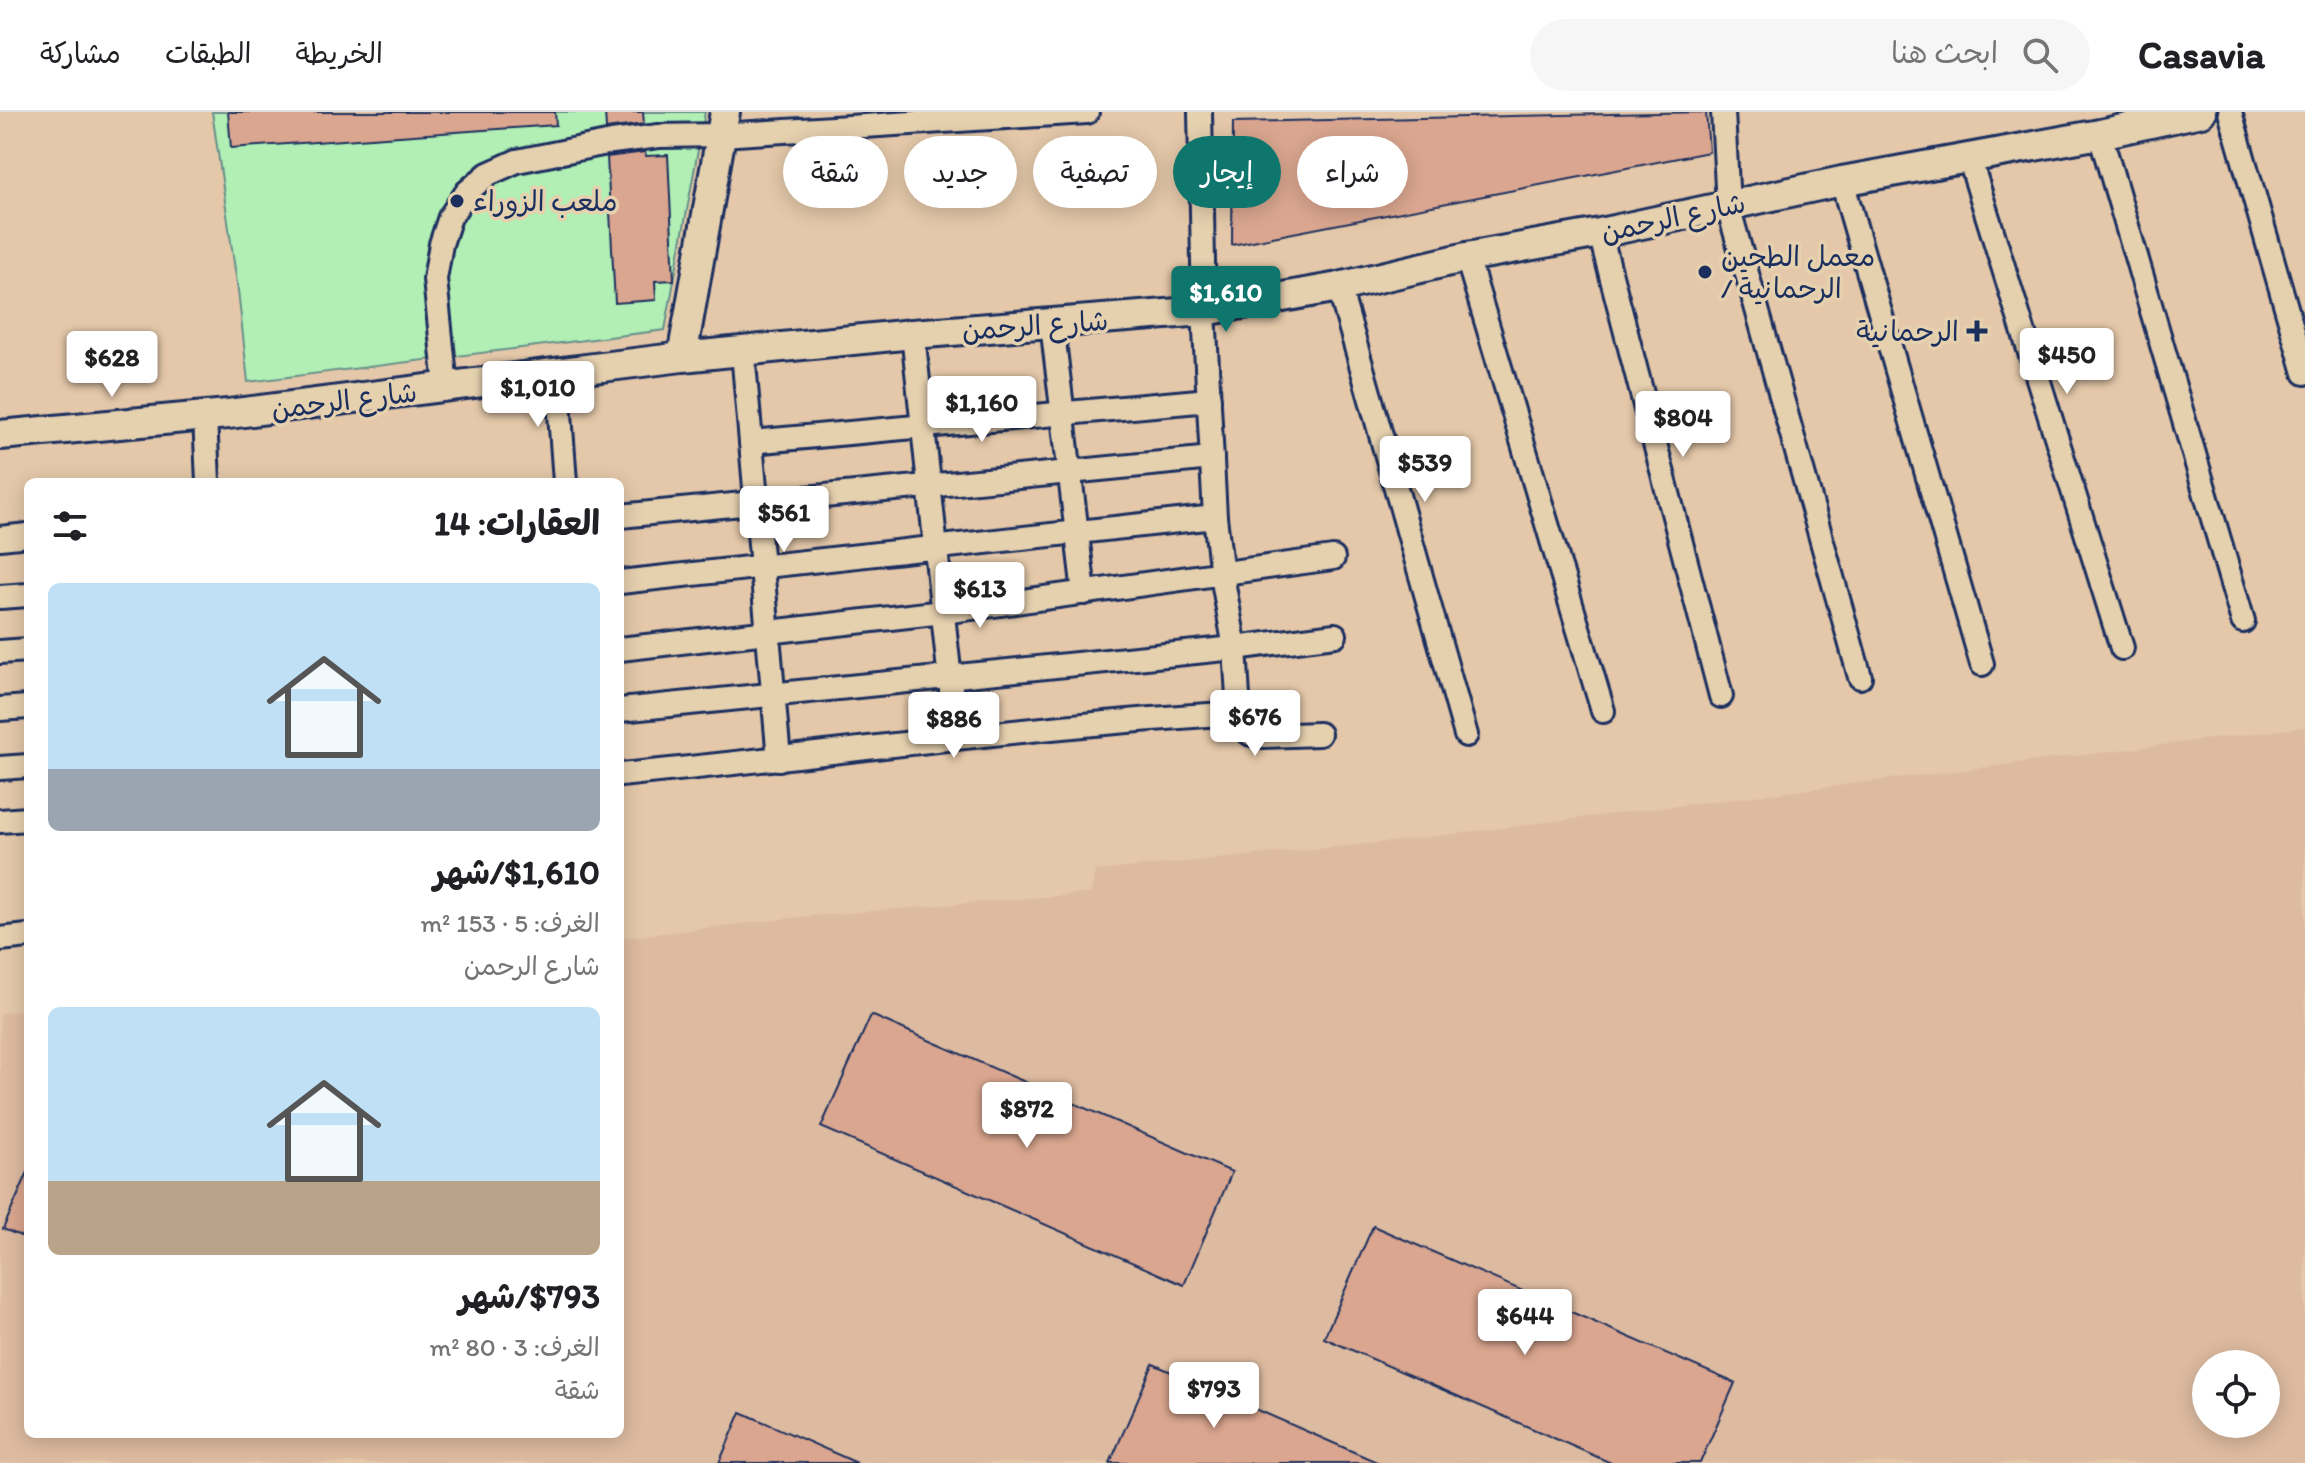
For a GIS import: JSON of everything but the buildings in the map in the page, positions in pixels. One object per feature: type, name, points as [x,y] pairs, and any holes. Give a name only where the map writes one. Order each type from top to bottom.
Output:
[{"type":"street","points":[[446,387],[435,279],[445,230],[467,192],[488,174],[517,161],[723,124],[1087,112]]},
{"type":"street","points":[[1200,112],[1204,311],[1215,517],[1235,648],[1241,727],[1251,734],[1319,734]]},
{"type":"street","points":[[1723,112],[1728,206],[1860,677]]},
{"type":"street","name":"شارع الرحمن","points":[[0,435],[205,417],[682,357],[913,334],[1204,311],[1339,287],[1467,257],[2201,112]]},
{"type":"street","points":[[2230,112],[2305,373]]},
{"type":"street","points":[[682,357],[723,124]]},
{"type":"street","points":[[2100,134],[2243,621]]},
{"type":"street","points":[[1969,157],[2122,648]]},
{"type":"street","points":[[1842,181],[1982,664]]},
{"type":"street","points":[[1600,233],[1721,696]]},
{"type":"street","points":[[1467,257],[1603,711]]},
{"type":"street","points":[[1339,287],[1466,735]]},
{"type":"street","points":[[1052,324],[1084,593]]},
{"type":"street","points":[[913,334],[956,736]]},
{"type":"street","points":[[743,352],[779,759]]},
{"type":"street","points":[[557,373],[565,478]]},
{"type":"street","points":[[751,442],[1209,400]]},
{"type":"street","points":[[205,417],[208,478]]},
{"type":"street","points":[[624,516],[1212,458]]},
{"type":"street","points":[[624,582],[1215,517]]},
{"type":"street","points":[[0,538],[24,535]]},
{"type":"street","points":[[624,649],[943,612],[1333,558]]},
{"type":"street","points":[[0,597],[24,595]]},
{"type":"street","points":[[624,710],[1235,648],[1335,635]]},
{"type":"street","points":[[0,652],[24,650]]},
{"type":"street","points":[[0,709],[24,707]]},
{"type":"street","points":[[624,775],[779,759],[956,736],[1239,713]]},
{"type":"street","points":[[0,768],[24,766]]},
{"type":"street","points":[[0,821],[24,819]]},
{"type":"street","points":[[0,939],[24,936]]},
{"type":"shaded area","points":[[2305,727],[2305,1463],[0,1463],[0,1013],[24,1010],[24,1438],[624,1438],[624,938],[799,917],[1091,893],[1095,871],[1398,841]]},
{"type":"green space","name":"ملعب الزوراء","points":[[212,112],[705,112],[665,330],[248,382]]},
{"type":"place","name":"ملعب الزوراء","points":[[457,201]]},
{"type":"place","name":"معمل الطحين / الرحمانية","points":[[1705,272]]},
{"type":"place","name":"الرحمانية","points":[[1977,331]]}]
